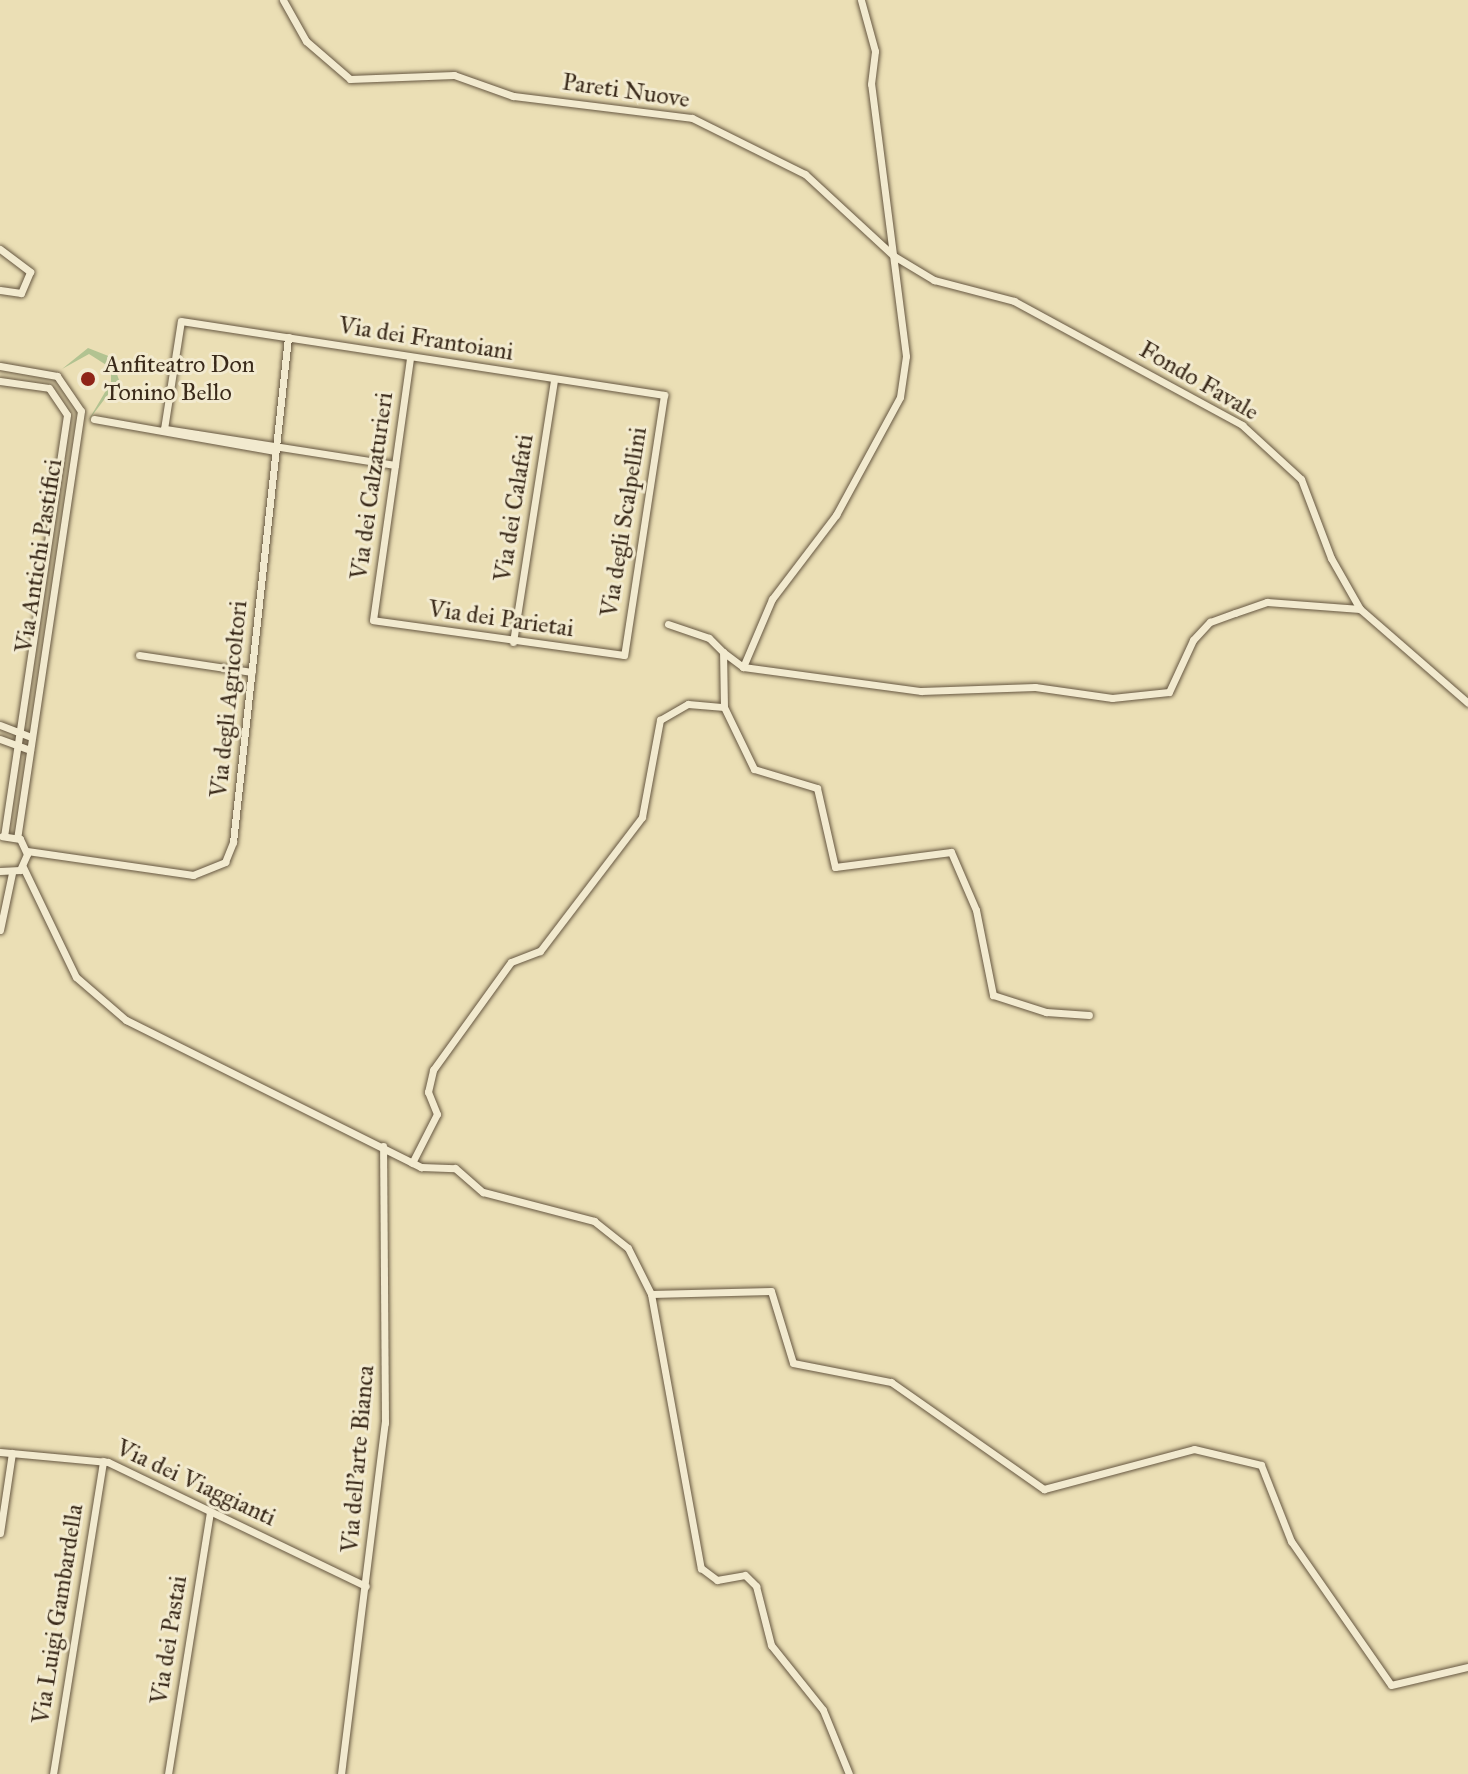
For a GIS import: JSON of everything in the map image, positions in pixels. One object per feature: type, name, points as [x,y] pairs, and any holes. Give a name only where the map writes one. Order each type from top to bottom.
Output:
[{"type":"street","name":"Pareti Nuove","points":[[283,0],[306,41],[350,79],[454,75],[513,96],[692,118],[805,174],[894,256]]},
{"type":"street","points":[[743,667],[772,599],[836,515],[900,397],[906,356],[871,84],[875,51],[861,0]]},
{"type":"street","points":[[0,249],[30,268],[21,293],[0,290]]},
{"type":"street","name":"Fondo Favale","points":[[894,256],[934,280],[1014,301],[1075,331],[1254,434],[1309,491],[1331,558],[1360,609],[1468,703]]},
{"type":"street","name":"Via dei Frantoiani","points":[[164,429],[181,321],[664,395]]},
{"type":"street","name":"Via degli Agricoltori","points":[[27,851],[193,875],[225,862],[252,672],[288,337]]},
{"type":"street","name":"Via dei Calzaturieri","points":[[373,620],[410,358]]},
{"type":"street","name":"Via Antichi Pastifici","points":[[0,366],[64,381],[78,400],[80,424],[17,837]]},
{"type":"street","name":"Via dei Calafati","points":[[513,642],[554,379]]},
{"type":"street","name":"Via Antichi Pastifici","points":[[0,381],[49,388],[67,415],[2,836]]},
{"type":"street","name":"Via degli Scalpellini","points":[[624,655],[664,395]]},
{"type":"street","points":[[94,419],[395,465]]},
{"type":"street","points":[[668,624],[709,638],[743,667],[793,679],[921,691],[1035,687],[1112,698],[1169,692],[1193,640],[1210,622],[1235,613],[1267,602],[1360,609]]},
{"type":"street","name":"Via dei Parietai","points":[[373,620],[513,642],[624,655]]},
{"type":"street","points":[[723,652],[724,707],[754,769],[817,788],[835,867],[951,852],[976,910],[993,995],[1046,1012],[1089,1015]]},
{"type":"street","points":[[139,655],[252,672]]},
{"type":"street","points":[[412,1163],[436,1118],[428,1085],[446,1050],[511,962],[540,951],[642,817],[660,720],[688,704],[724,707]]},
{"type":"street","points":[[0,725],[32,737]]},
{"type":"street","points":[[0,739],[30,750]]},
{"type":"street","points":[[2,836],[17,837],[27,851],[23,867],[76,977],[115,1012],[412,1163],[455,1168],[483,1192],[570,1209],[603,1226],[633,1256],[651,1294],[701,1568],[717,1580],[745,1575],[756,1586],[771,1645],[823,1710],[849,1774]]},
{"type":"street","points":[[0,875],[23,867]]},
{"type":"street","points":[[0,930],[12,873]]},
{"type":"street","name":"Via dell'arte Bianca","points":[[341,1774],[385,1423],[383,1146]]},
{"type":"street","points":[[651,1294],[771,1291],[793,1363],[891,1382],[1044,1489],[1194,1449],[1261,1465],[1291,1541],[1391,1685],[1468,1667]]},
{"type":"street","name":"Via dei Viaggianti","points":[[0,1452],[103,1461],[366,1586]]},
{"type":"street","points":[[0,1533],[12,1453]]},
{"type":"street","name":"Via Luigi Gambardella","points":[[53,1774],[103,1461]]},
{"type":"street","name":"Via dei Pastai","points":[[168,1774],[210,1512]]},
{"type":"green space","points":[[88,348],[111,357],[119,380],[88,421],[111,382],[111,368],[89,354],[62,369]]},
{"type":"place","name":"Anfiteatro Don Tonino Bello","points":[[88,379]]}]
